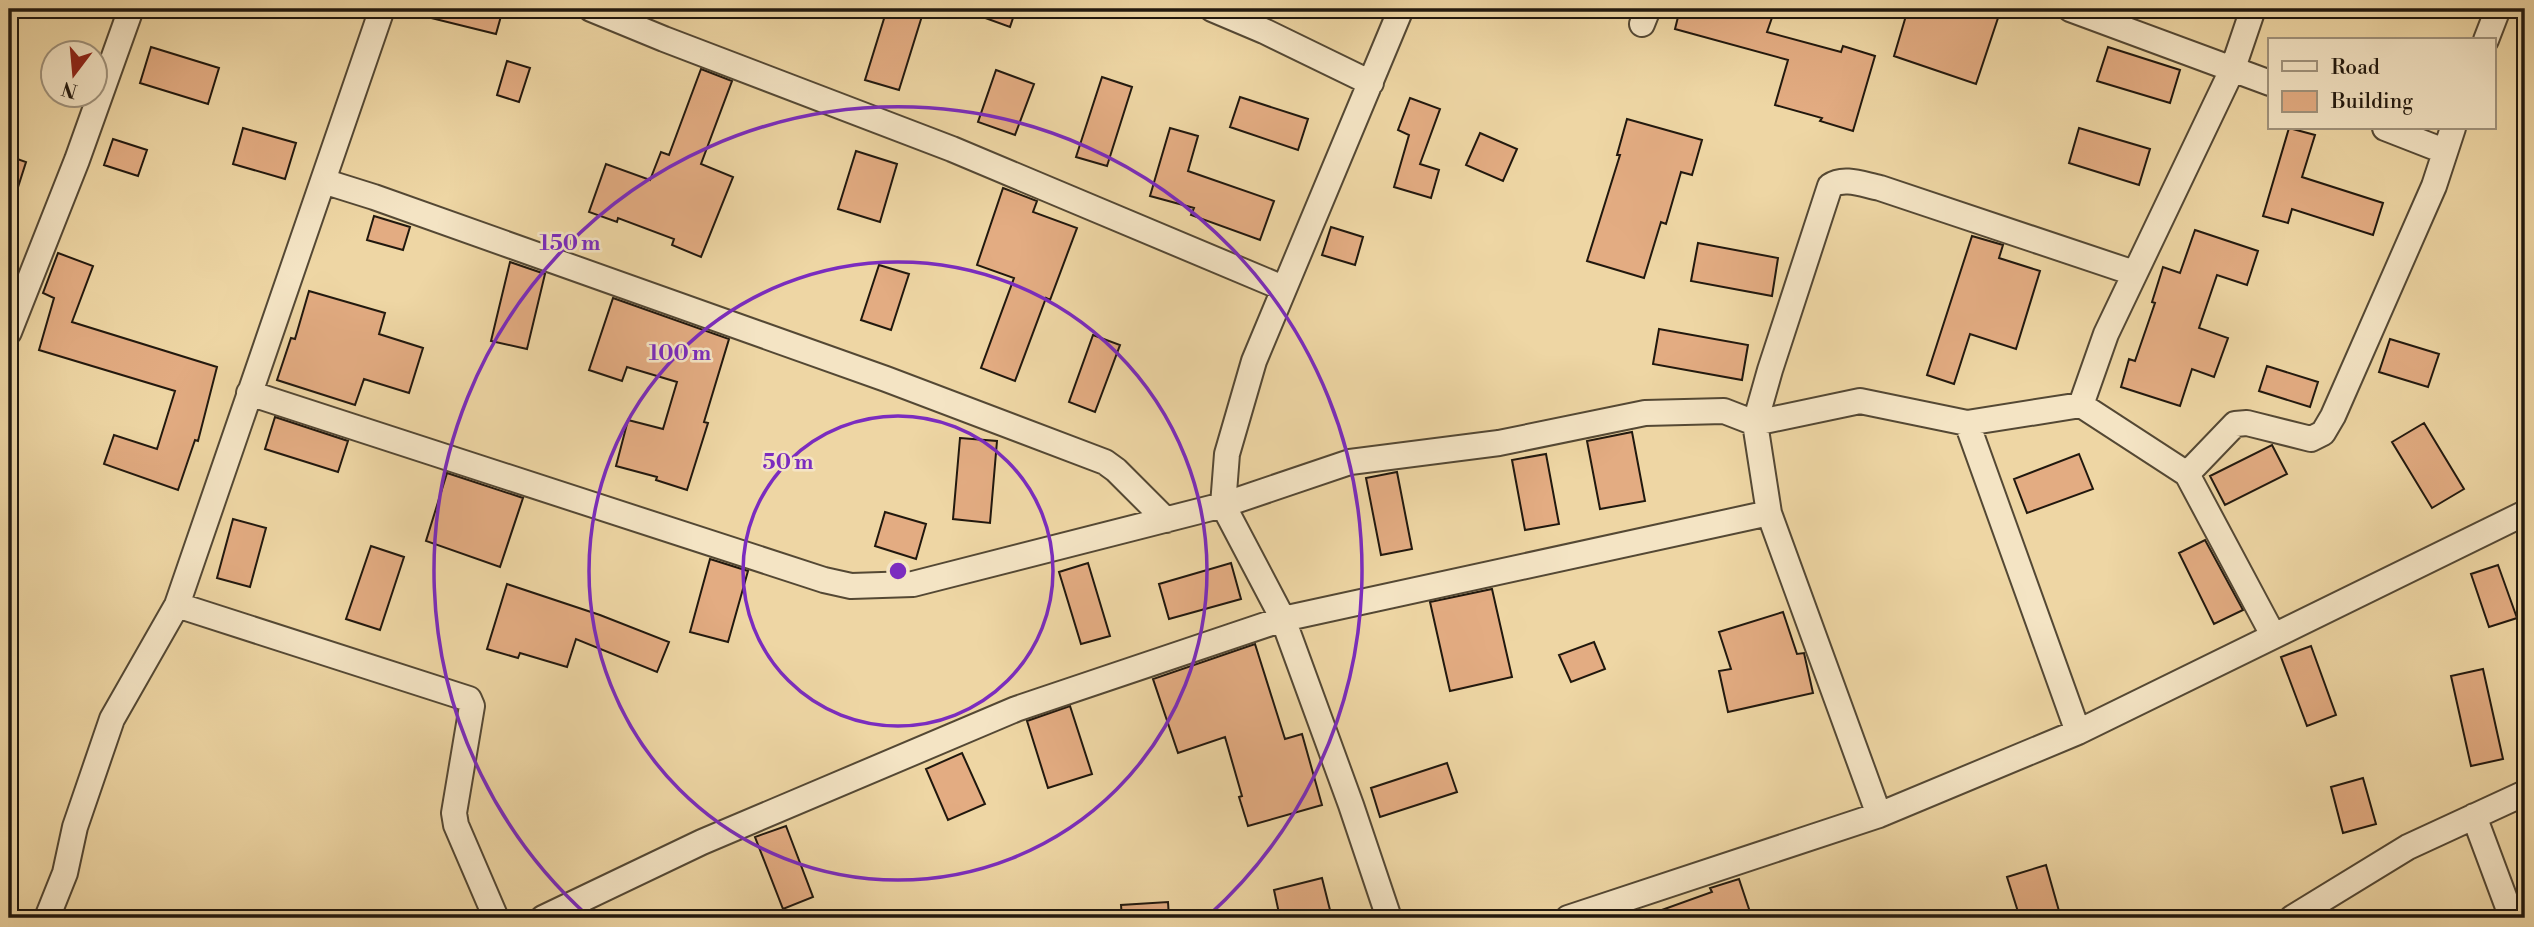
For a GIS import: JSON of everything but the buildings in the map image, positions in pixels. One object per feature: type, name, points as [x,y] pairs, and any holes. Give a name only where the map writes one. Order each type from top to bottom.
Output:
[{"type":"street","points":[[9,332],[77,160],[131,9]]},
{"type":"street","points":[[47,918],[65,873],[75,827],[112,719],[177,605],[382,9]]},
{"type":"street","points":[[591,9],[952,149],[1283,288]]},
{"type":"street","points":[[1212,9],[1371,83]]},
{"type":"street","points":[[1389,918],[1283,619],[1223,505],[1227,454],[1254,361],[1401,9]]},
{"type":"street","points":[[2070,9],[2268,82]]},
{"type":"street","points":[[2081,405],[2106,334],[2233,68],[2253,9]]},
{"type":"street","points":[[2487,38],[2498,9]]},
{"type":"street","points":[[2390,130],[2444,151]]},
{"type":"street","points":[[2187,474],[2235,424],[2247,423],[2311,439],[2323,433],[2333,416],[2434,186],[2452,130]]},
{"type":"street","points":[[323,181],[387,201],[886,379],[1105,462],[1166,520]]},
{"type":"street","points":[[1879,814],[1769,513],[1755,423],[1830,186],[1837,182],[1880,188],[2134,273]]},
{"type":"street","points":[[249,393],[824,580],[852,586],[913,584],[1223,505],[1350,462],[1499,443],[1645,413],[1724,411],[1755,423],[1860,401],[1967,424],[2081,405],[2187,474],[2273,635]]},
{"type":"street","points":[[1967,424],[2078,732]]},
{"type":"street","points":[[543,918],[702,842],[1016,709],[1283,619],[1769,513]]},
{"type":"street","points":[[1568,918],[1879,814],[2078,732],[2525,513]]},
{"type":"street","points":[[177,605],[469,699],[472,706],[454,813],[456,825],[496,918]]},
{"type":"street","points":[[2292,918],[2408,847],[2525,793]]},
{"type":"street","points":[[2474,817],[2512,918]]}]
